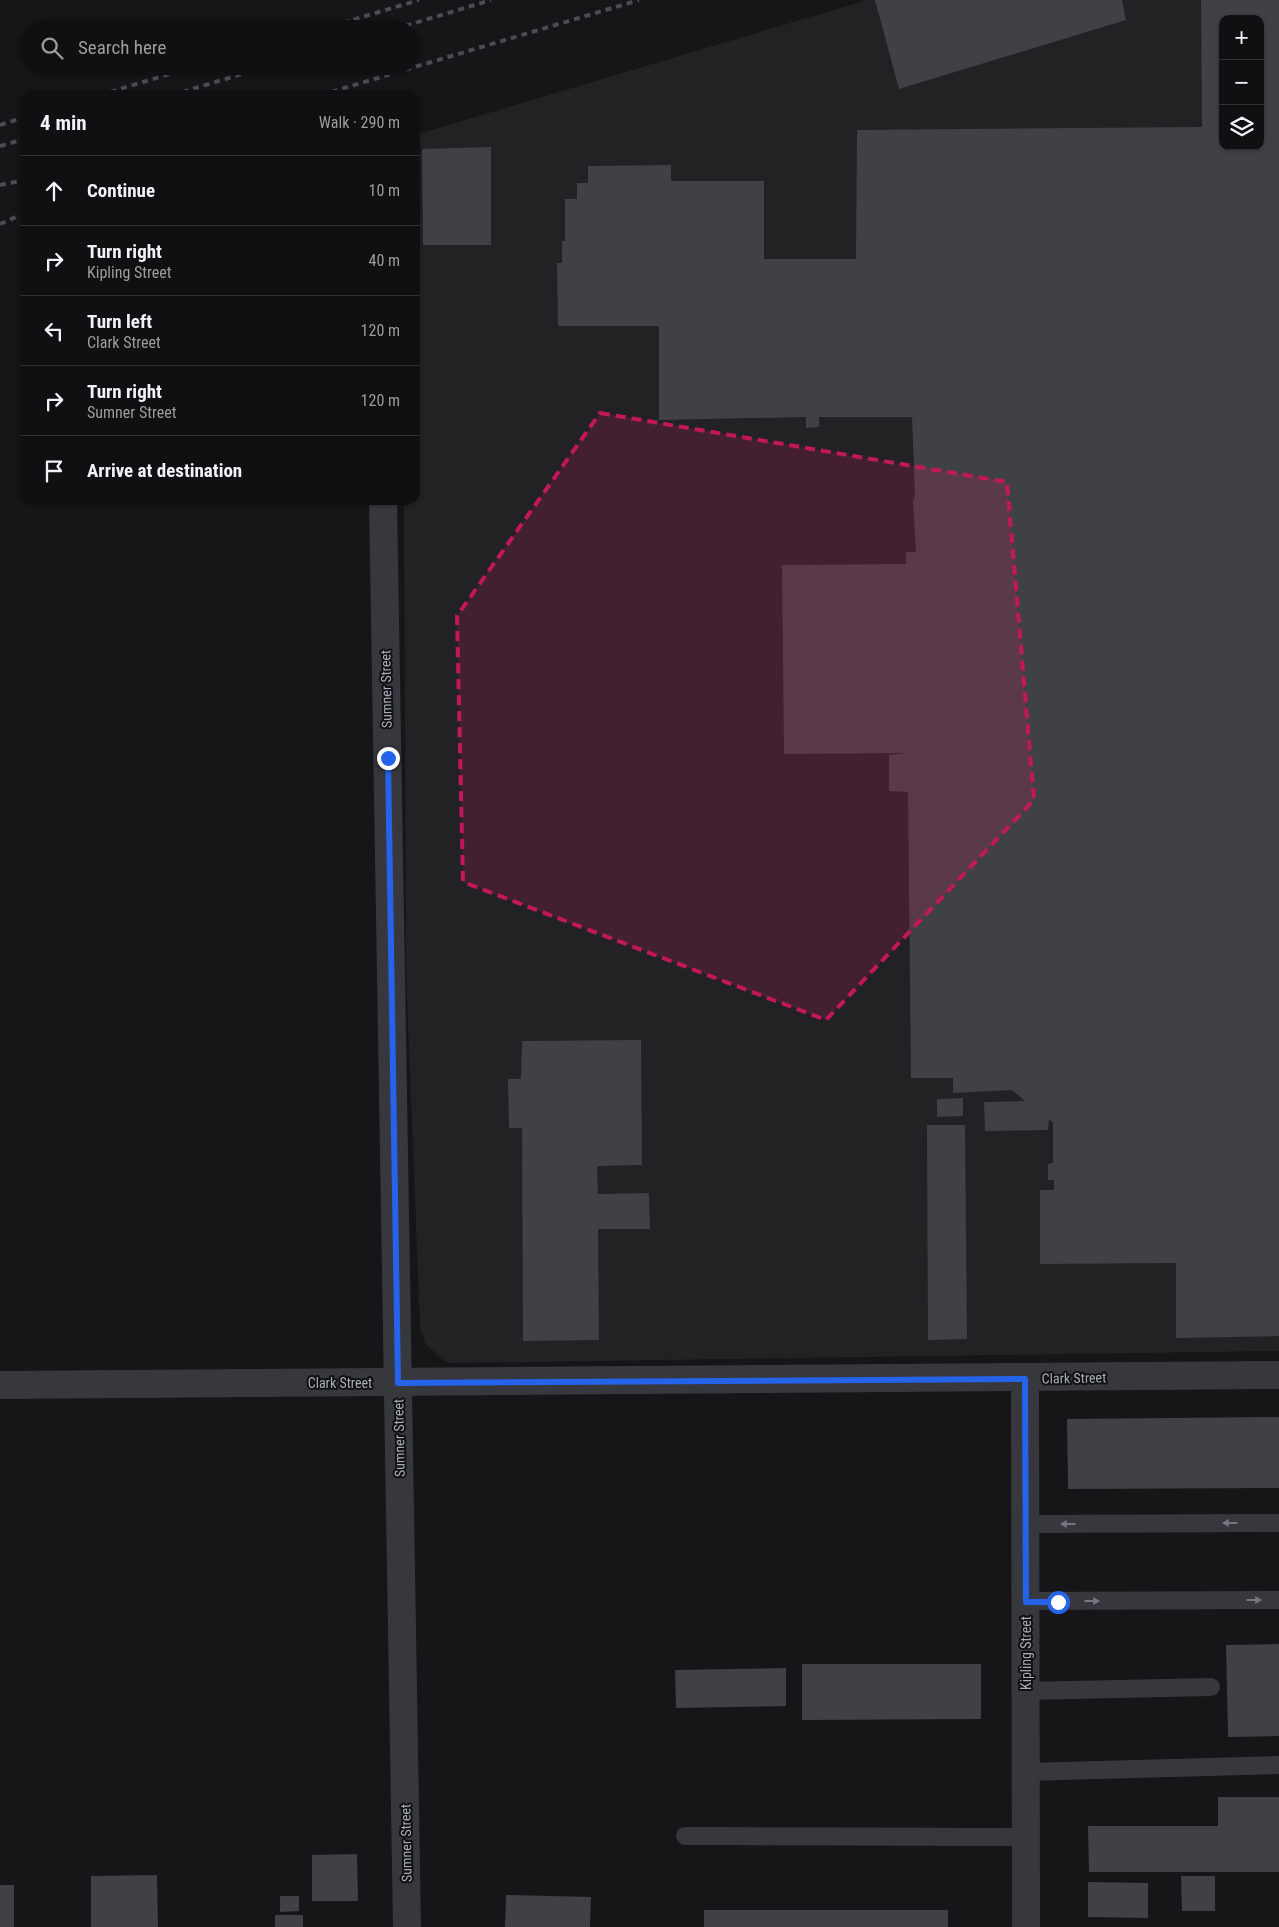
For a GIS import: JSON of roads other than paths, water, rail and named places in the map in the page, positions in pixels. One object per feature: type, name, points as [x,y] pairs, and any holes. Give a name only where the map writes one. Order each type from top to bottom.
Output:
[{"type":"street","name":"Sumner Street","points":[[383,505],[407,1927]]},
{"type":"street","name":"Clark Street","points":[[0,1385],[1025,1379],[1279,1375]]},
{"type":"street","name":"Kipling Street","points":[[1025,1379],[1026,1927]]},
{"type":"lane","points":[[1026,1524],[1279,1523]]},
{"type":"lane","points":[[1026,1602],[1279,1600]]},
{"type":"lane","points":[[1026,1691],[1211,1687]]},
{"type":"lane","points":[[1026,1772],[1279,1765]]},
{"type":"lane","points":[[685,1836],[1026,1838]]},
{"type":"railway","points":[[352,20],[419,0]]},
{"type":"railway","points":[[420,21],[491,0]]},
{"type":"railway","points":[[420,65],[639,0]]},
{"type":"railway","points":[[117,90],[166,75]]},
{"type":"railway","points":[[189,90],[239,75]]},
{"type":"railway","points":[[338,90],[388,75]]},
{"type":"railway","points":[[0,125],[20,119]]},
{"type":"railway","points":[[0,146],[20,140]]},
{"type":"railway","points":[[0,185],[20,181]]},
{"type":"railway","points":[[0,224],[20,215]]}]
